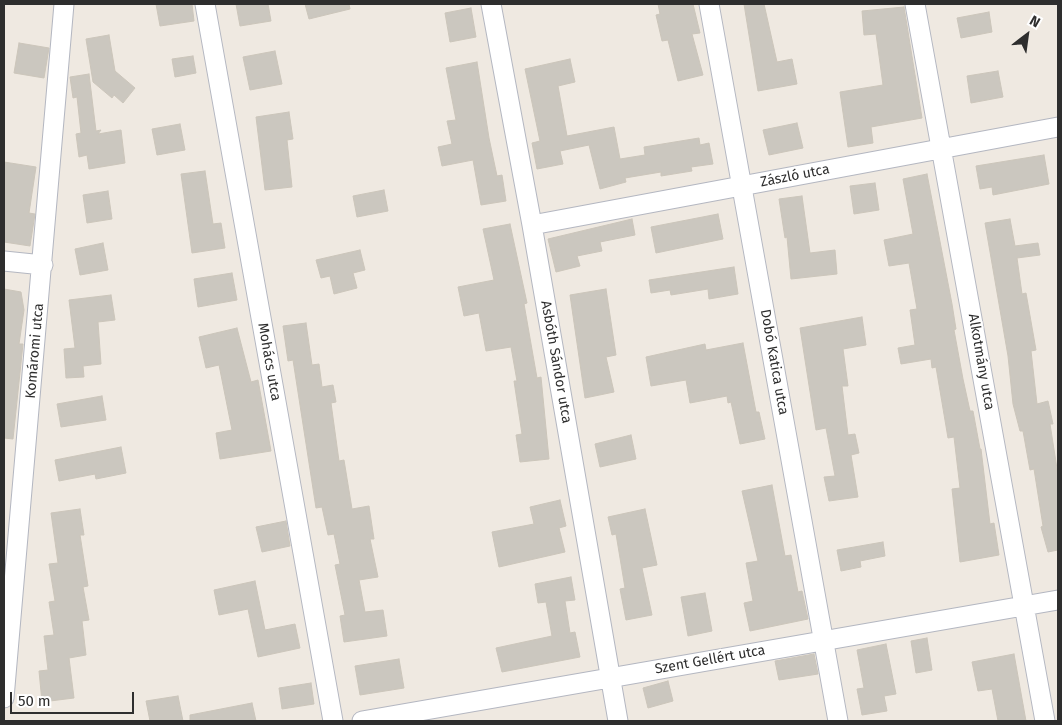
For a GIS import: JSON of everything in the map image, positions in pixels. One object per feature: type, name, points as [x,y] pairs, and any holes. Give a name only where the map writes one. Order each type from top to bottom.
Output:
[{"type":"street","name":"Komáromi utca","points":[[4,698],[43,265],[64,4]]},
{"type":"street","name":"Mohács utca","points":[[205,4],[333,721]]},
{"type":"street","name":"Asbóth Sándor utca","points":[[491,4],[532,225],[618,721]]},
{"type":"street","name":"Dobó Katica utca","points":[[709,4],[838,721]]},
{"type":"street","name":"Alkotmány utca","points":[[915,4],[1045,721]]},
{"type":"street","name":"Zászló utca","points":[[532,225],[1058,127]]},
{"type":"street","points":[[4,261],[43,265]]},
{"type":"street","name":"Szent Gellért utca","points":[[362,721],[1058,600]]},
{"type":"building","points":[[156,4],[192,4],[194,21],[160,26]]},
{"type":"building","points":[[236,4],[268,4],[271,21],[240,26]]},
{"type":"building","points":[[305,4],[349,4],[350,9],[309,19]]},
{"type":"building","points":[[658,4],[693,4],[700,33],[692,34],[703,75],[678,81],[668,40],[662,41],[656,15],[660,14]]},
{"type":"building","points":[[744,4],[764,4],[777,62],[792,59],[797,84],[758,91]]},
{"type":"building","points":[[904,7],[922,118],[871,127],[873,143],[848,147],[840,92],[883,85],[876,34],[864,35],[862,11]]},
{"type":"building","points":[[471,8],[476,37],[450,42],[445,13]]},
{"type":"building","points":[[989,12],[992,32],[961,38],[957,18]]},
{"type":"building","points":[[109,35],[115,71],[135,88],[123,103],[114,95],[112,98],[93,82],[86,39]]},
{"type":"building","points":[[19,43],[49,48],[44,78],[14,73]]},
{"type":"building","points":[[275,51],[282,84],[250,90],[243,57]]},
{"type":"building","points":[[193,56],[196,73],[175,77],[172,59]]},
{"type":"building","points":[[570,59],[575,82],[558,86],[567,136],[614,127],[620,159],[645,155],[644,147],[699,138],[700,145],[709,143],[713,164],[691,167],[692,171],[661,176],[661,172],[625,178],[626,182],[600,189],[589,145],[560,151],[563,164],[537,169],[532,143],[540,141],[525,69]]},
{"type":"building","points":[[477,62],[489,138],[497,176],[502,175],[506,201],[481,205],[473,160],[442,166],[438,147],[452,144],[447,121],[456,120],[446,68]]},
{"type":"building","points":[[998,71],[1003,97],[971,103],[967,76]]},
{"type":"building","points":[[89,74],[96,131],[101,130],[98,134],[121,130],[125,163],[89,169],[87,155],[79,157],[76,134],[81,133],[77,97],[73,98],[70,77]]},
{"type":"building","points":[[289,112],[293,139],[287,140],[292,187],[265,190],[256,117]]},
{"type":"building","points":[[797,123],[803,148],[769,155],[763,130]]},
{"type":"building","points":[[180,124],[185,150],[157,155],[152,129]]},
{"type":"building","points":[[1044,155],[1049,184],[993,195],[992,187],[980,189],[976,166]]},
{"type":"building","points":[[4,162],[36,167],[29,213],[35,214],[30,246],[4,242]]},
{"type":"building","points":[[205,171],[213,224],[221,223],[225,248],[192,253],[181,174]]},
{"type":"building","points":[[927,174],[952,304],[956,329],[954,330],[963,379],[970,411],[973,411],[981,449],[990,524],[994,523],[999,555],[960,562],[952,489],[960,488],[954,437],[948,438],[936,367],[932,368],[931,359],[901,364],[898,348],[915,345],[910,310],[917,309],[909,263],[889,266],[884,240],[913,234],[903,179]]},
{"type":"building","points":[[875,183],[879,210],[854,214],[850,186]]},
{"type":"building","points":[[384,190],[388,211],[357,217],[353,196]]},
{"type":"building","points":[[108,191],[112,219],[87,223],[83,195]]},
{"type":"building","points":[[802,196],[810,253],[835,250],[837,274],[791,279],[787,237],[785,238],[779,199]]},
{"type":"building","points":[[718,214],[723,239],[656,253],[651,227]]},
{"type":"building","points":[[632,219],[635,235],[600,242],[602,251],[577,256],[580,266],[556,272],[548,239]]},
{"type":"building","points":[[1010,219],[1015,246],[1038,243],[1040,255],[1017,258],[1022,294],[1026,293],[1036,350],[1031,351],[1037,404],[1048,401],[1053,424],[1050,424],[1058,475],[1058,550],[1048,552],[1041,527],[1043,526],[1034,469],[1030,470],[1023,431],[1020,431],[1013,404],[1008,356],[985,223]]},
{"type":"building","points":[[510,224],[527,303],[524,304],[537,378],[541,377],[549,459],[520,462],[516,435],[522,434],[514,381],[517,381],[511,347],[486,351],[479,313],[464,316],[458,287],[494,280],[483,229]]},
{"type":"building","points":[[103,243],[108,270],[80,275],[75,249]]},
{"type":"building","points":[[360,250],[365,270],[353,273],[357,288],[334,294],[330,276],[321,278],[316,260]]},
{"type":"building","points":[[734,267],[738,294],[709,299],[708,289],[671,295],[670,290],[651,293],[649,280]]},
{"type":"building","points":[[232,273],[237,300],[198,307],[194,279]]},
{"type":"building","points":[[4,289],[21,292],[24,310],[19,344],[23,344],[13,439],[4,438]]},
{"type":"building","points":[[606,289],[616,355],[606,357],[614,392],[585,398],[570,295]]},
{"type":"building","points":[[111,295],[115,320],[98,322],[101,364],[83,366],[84,377],[66,378],[64,349],[75,348],[69,300]]},
{"type":"building","points":[[862,317],[866,345],[843,349],[848,386],[842,386],[848,435],[855,434],[859,453],[851,455],[858,497],[829,501],[824,477],[835,476],[826,428],[816,430],[800,328]]},
{"type":"building","points":[[306,323],[312,365],[319,364],[322,387],[333,385],[336,402],[331,403],[339,461],[344,460],[352,509],[369,506],[374,539],[370,539],[378,577],[359,580],[365,612],[383,610],[387,636],[344,642],[340,616],[345,615],[335,565],[340,564],[334,534],[328,535],[322,507],[316,508],[293,360],[288,361],[283,326]]},
{"type":"building","points":[[237,328],[251,382],[258,380],[271,451],[220,459],[216,433],[232,430],[219,365],[206,368],[199,337]]},
{"type":"building","points":[[743,343],[756,412],[759,412],[765,439],[740,444],[731,402],[728,403],[727,396],[690,403],[686,380],[651,386],[646,357],[705,344],[706,350]]},
{"type":"building","points":[[102,396],[106,420],[61,427],[57,404]]},
{"type":"building","points":[[631,435],[636,459],[600,467],[595,444]]},
{"type":"building","points":[[121,447],[126,473],[96,479],[95,474],[59,481],[55,460]]},
{"type":"building","points":[[772,485],[785,556],[791,555],[798,592],[802,591],[808,619],[750,631],[744,603],[753,601],[746,563],[758,561],[742,491]]},
{"type":"building","points":[[560,500],[566,526],[559,528],[565,552],[499,567],[492,532],[534,524],[530,507]]},
{"type":"building","points":[[80,509],[84,535],[80,535],[88,586],[83,587],[89,620],[82,621],[86,655],[69,658],[74,698],[42,702],[39,671],[48,670],[44,636],[54,635],[49,602],[55,601],[49,564],[58,563],[51,513]]},
{"type":"building","points":[[645,509],[657,565],[642,568],[652,615],[626,620],[620,589],[625,588],[616,534],[612,535],[608,517]]},
{"type":"building","points":[[286,521],[290,546],[262,552],[256,527]]},
{"type":"building","points":[[883,542],[885,556],[860,561],[861,567],[841,571],[837,550]]},
{"type":"building","points":[[571,577],[575,600],[565,601],[570,633],[575,632],[580,657],[502,672],[496,648],[552,636],[546,602],[538,603],[535,584]]},
{"type":"building","points":[[255,581],[265,630],[295,624],[300,648],[258,657],[248,609],[219,615],[214,590]]},
{"type":"building","points":[[705,593],[712,631],[688,636],[681,597]]},
{"type":"building","points":[[927,638],[932,670],[916,673],[911,641]]},
{"type":"building","points":[[886,644],[896,694],[884,696],[887,711],[862,715],[857,689],[864,688],[857,650]]},
{"type":"building","points":[[814,654],[818,674],[779,680],[775,661]]},
{"type":"building","points":[[1014,654],[1026,721],[998,721],[992,689],[978,691],[972,662]]},
{"type":"building","points":[[399,659],[404,688],[360,695],[355,666]]},
{"type":"building","points":[[668,681],[673,701],[648,708],[643,688]]},
{"type":"building","points":[[311,683],[314,704],[282,709],[279,688]]},
{"type":"building","points":[[178,696],[183,721],[150,721],[146,701]]},
{"type":"building","points":[[252,703],[256,721],[190,721],[190,715]]}]
